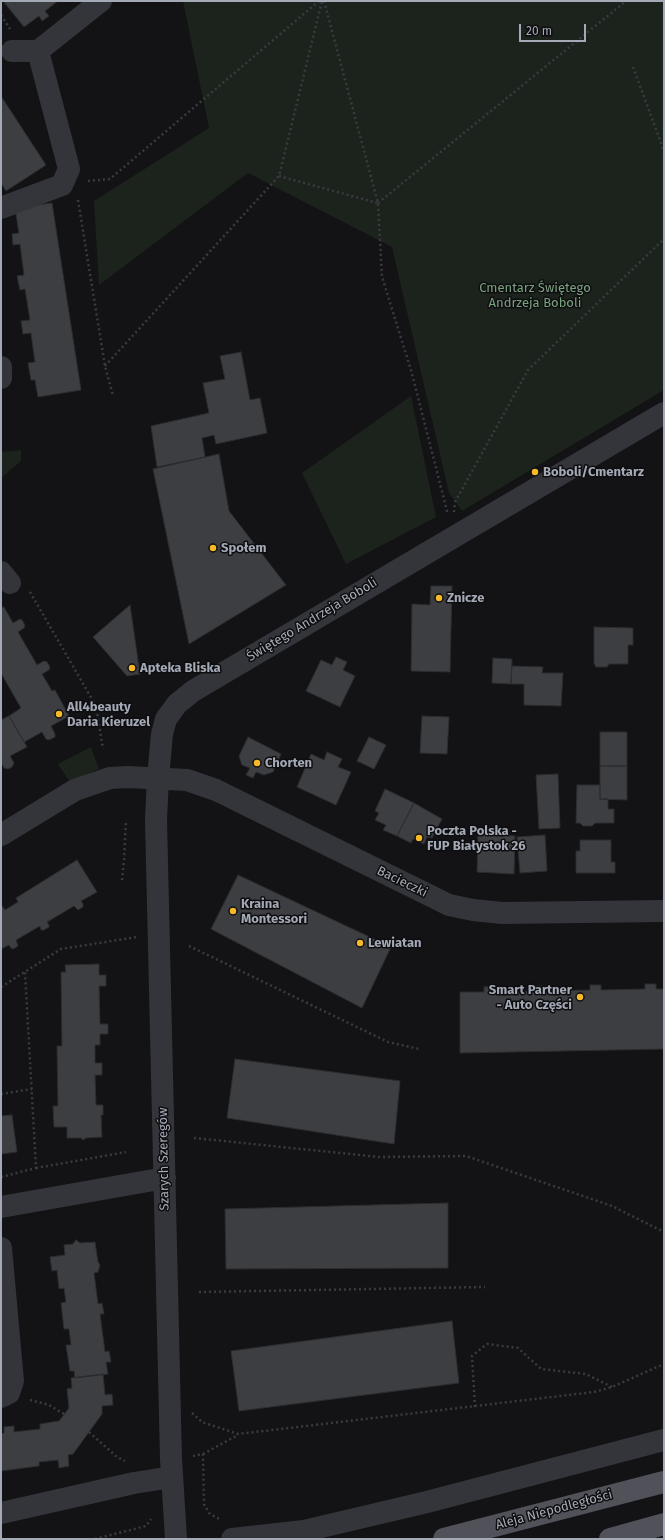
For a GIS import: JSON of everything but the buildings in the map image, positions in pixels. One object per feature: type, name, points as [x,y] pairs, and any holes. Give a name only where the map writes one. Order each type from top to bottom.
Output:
[{"type":"main road","name":"Aleja Niepodległości","points":[[444,1539],[664,1482]]},
{"type":"main road","points":[[610,1539],[664,1524]]},
{"type":"street","points":[[12,51],[38,51],[101,1]]},
{"type":"street","points":[[1,208],[69,184],[69,169],[38,51]]},
{"type":"street","points":[[1,367],[1,378]]},
{"type":"street","name":"Świętego Andrzeja Boboli","points":[[158,778],[162,734],[166,719],[177,704],[193,691],[664,412]]},
{"type":"street","points":[[1,835],[75,790],[110,778],[158,778]]},
{"type":"street","name":"Bacieczki","points":[[158,778],[187,780],[216,790],[448,905],[473,910],[502,913],[664,911]]},
{"type":"street","name":"Szarych Szeregów","points":[[158,778],[156,820],[172,1477],[176,1539]]},
{"type":"street","points":[[1,1207],[165,1178]]},
{"type":"street","points":[[1,1248],[13,1380],[5,1395]]},
{"type":"street","points":[[232,1539],[304,1531],[427,1502],[664,1440]]},
{"type":"street","points":[[1,1513],[134,1483],[172,1477]]},
{"type":"path","points":[[105,366],[279,176],[322,1]]},
{"type":"path","points":[[113,396],[105,366],[69,184],[110,178],[322,1]]},
{"type":"path","points":[[322,1],[378,203],[382,277],[411,370],[453,537]]},
{"type":"path","points":[[378,203],[626,1]]},
{"type":"path","points":[[633,67],[664,151]]},
{"type":"path","points":[[279,176],[378,203]]},
{"type":"path","points":[[453,537],[455,502],[528,370],[664,239]]},
{"type":"path","points":[[5,578],[27,587],[96,706],[103,749]]},
{"type":"path","points":[[122,880],[126,820]]},
{"type":"path","points":[[1,987],[61,949],[159,935]]},
{"type":"path","points":[[189,946],[388,1042],[419,1049]]},
{"type":"path","points":[[25,972],[36,1168]]},
{"type":"path","points":[[1,1094],[32,1089]]},
{"type":"path","points":[[194,1138],[379,1157],[466,1156],[612,1206],[664,1232]]},
{"type":"path","points":[[1,1177],[36,1168],[126,1152]]},
{"type":"path","points":[[200,1292],[485,1288]]},
{"type":"path","points":[[475,1407],[472,1356],[487,1344],[518,1348],[541,1369],[586,1374],[612,1387]]},
{"type":"path","points":[[203,1454],[238,1434],[594,1392],[612,1387],[664,1364]]},
{"type":"path","points":[[170,1394],[202,1422],[238,1434]]},
{"type":"path","points":[[5,1395],[49,1405],[64,1414]]},
{"type":"path","points":[[88,1432],[117,1457],[126,1462]]},
{"type":"green space","name":"Cmentarz Świętego Andrzeja Boboli","points":[[183,1],[664,1],[664,390],[462,511],[449,493],[392,247],[248,173],[99,285],[94,201],[209,128]]},
{"type":"green space","points":[[411,396],[436,517],[346,564],[302,473]]},
{"type":"green space","points":[[21,450],[21,461],[1,478],[1,452]]},
{"type":"green space","points":[[91,747],[99,769],[70,782],[58,764]]},
{"type":"place","name":"Boboli/Cmentarz","points":[[535,472]]},
{"type":"place","name":"Społem","points":[[213,548]]},
{"type":"place","name":"Znicze","points":[[439,598]]},
{"type":"place","name":"Apteka Bliska","points":[[132,668]]},
{"type":"place","name":"All4beauty Daria Kieruzel","points":[[59,714]]},
{"type":"place","name":"Chorten","points":[[257,763]]},
{"type":"place","name":"Poczta Polska - FUP Białystok 26","points":[[419,838]]},
{"type":"place","name":"Kraina Montessori","points":[[233,911]]},
{"type":"place","name":"Lewiatan","points":[[360,943]]},
{"type":"place","name":"Smart Partner - Auto Części","points":[[580,997]]}]
